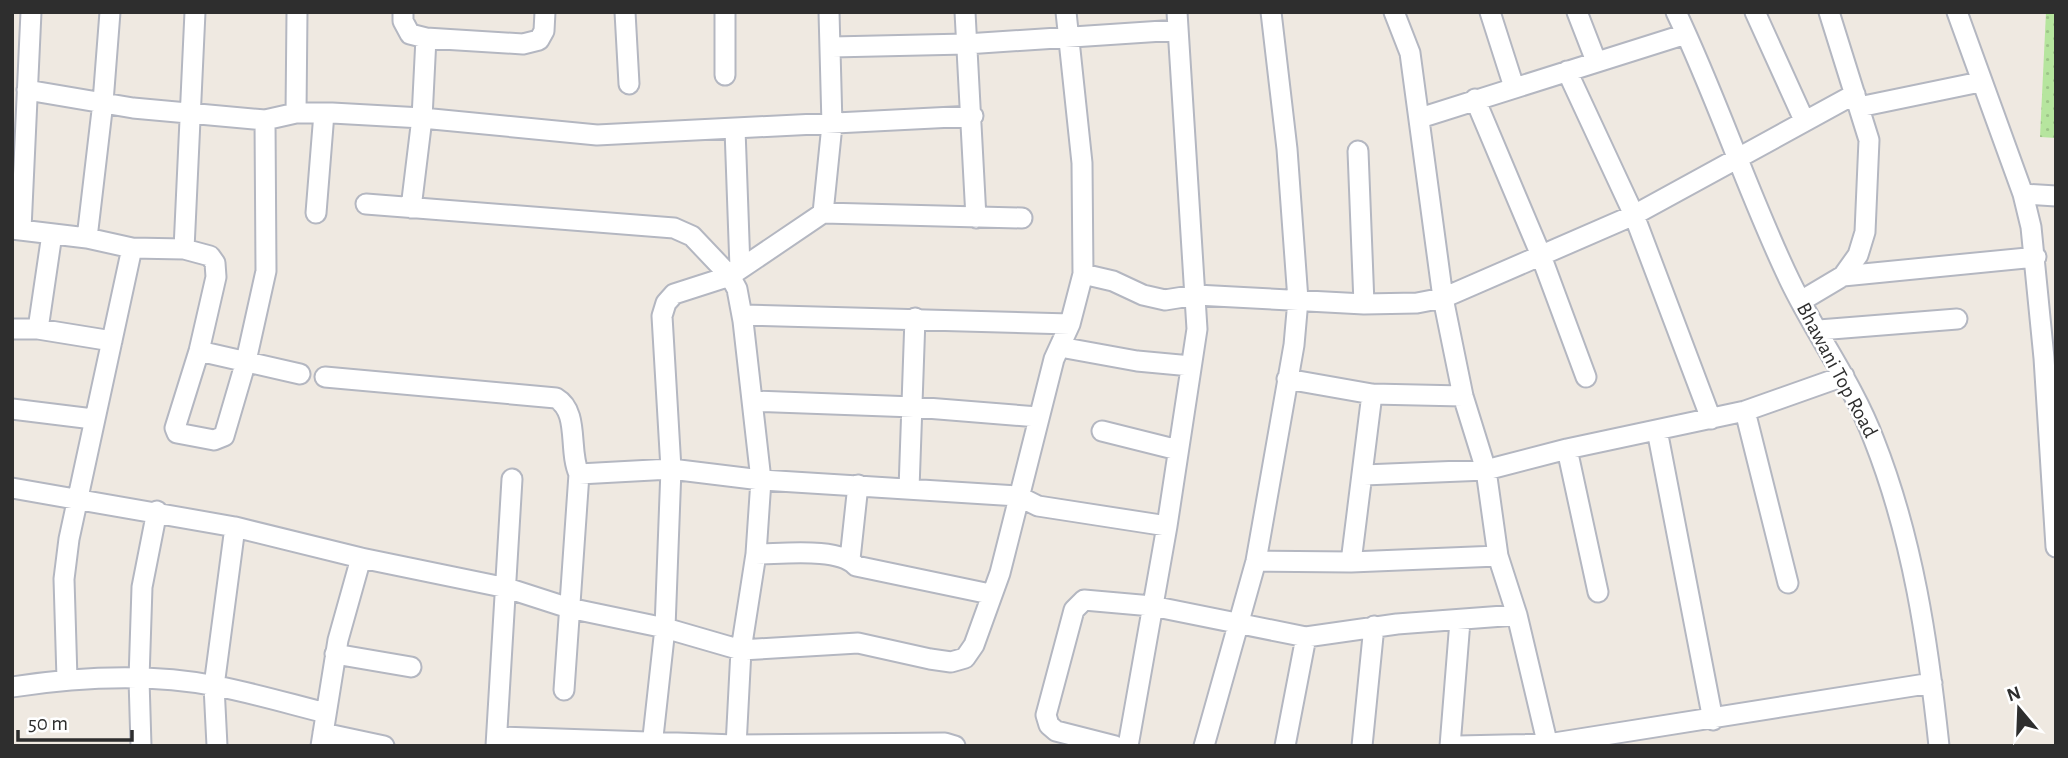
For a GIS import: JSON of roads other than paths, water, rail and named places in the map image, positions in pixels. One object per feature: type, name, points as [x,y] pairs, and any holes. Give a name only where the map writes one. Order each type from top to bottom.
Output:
[{"type":"street","points":[[31,12],[27,90],[20,129],[17,229],[87,238],[132,248],[184,249],[210,256],[215,263],[216,276],[199,351],[175,428],[177,433],[214,440],[224,436],[246,361],[266,271],[265,120]]},
{"type":"street","points":[[87,238],[103,102],[110,12]]},
{"type":"street","points":[[184,249],[195,12]]},
{"type":"street","points":[[296,113],[297,12]]},
{"type":"street","points":[[403,12],[403,21],[410,34],[426,38],[523,44],[539,40],[544,31],[545,12]]},
{"type":"street","points":[[625,12],[629,84]]},
{"type":"street","points":[[724,12],[725,75]]},
{"type":"street","points":[[823,213],[832,125],[829,12]]},
{"type":"street","points":[[965,12],[973,116],[976,218]]},
{"type":"street","points":[[12,488],[76,502],[156,511],[235,527],[361,558],[507,588],[569,608],[665,628],[741,650],[858,643],[951,662],[965,658],[974,645],[990,594],[1000,573],[1038,417],[1070,324],[1083,274],[1082,163],[1066,12]]},
{"type":"street","points":[[1204,746],[1256,561],[1294,345],[1298,300],[1287,149],[1271,12]]},
{"type":"street","points":[[1394,12],[1410,53],[1443,298],[1463,396],[1486,470],[1498,556],[1517,614],[1548,745]]},
{"type":"street","points":[[1490,12],[1514,87]]},
{"type":"street","points":[[1577,12],[1596,61]]},
{"type":"street","name":"Bhawani Top Road","points":[[1676,12],[1801,301],[1844,376],[1874,440],[1910,552],[1932,682],[1939,746]]},
{"type":"street","points":[[1755,12],[1804,120]]},
{"type":"street","points":[[1801,301],[1843,276],[1858,255],[1866,232],[1869,140],[1829,12]]},
{"type":"street","points":[[1957,12],[1980,82],[2023,194],[2036,257],[2050,358],[2056,547]]},
{"type":"street","points":[[832,47],[966,44],[1067,37],[1177,21],[1197,328],[1167,526],[1128,746]]},
{"type":"street","points":[[1420,118],[1686,34]]},
{"type":"street","points":[[411,208],[422,118],[426,38]]},
{"type":"street","points":[[1567,71],[1634,215],[1711,419]]},
{"type":"street","points":[[1083,274],[1113,281],[1143,295],[1165,300],[1196,295],[1364,304],[1417,303],[1443,298],[1540,253],[1634,215],[1739,159],[1804,120],[1857,100],[1980,82]]},
{"type":"street","points":[[27,90],[133,108],[265,120],[296,113],[324,113],[422,118],[597,135],[973,116]]},
{"type":"street","points":[[1475,99],[1540,253],[1586,377]]},
{"type":"street","points":[[316,213],[324,113]]},
{"type":"street","points":[[735,129],[735,272],[761,480],[756,554],[741,650],[736,745]]},
{"type":"street","points":[[1358,151],[1364,304]]},
{"type":"street","points":[[2023,194],[2056,196]]},
{"type":"street","points":[[366,204],[674,228],[692,236],[735,272]]},
{"type":"street","points":[[652,744],[665,628],[671,469],[662,316],[666,303],[674,294],[735,272],[823,213],[1022,218]]},
{"type":"street","points":[[38,329],[52,234]]},
{"type":"street","points":[[66,679],[64,579],[93,419],[132,248]]},
{"type":"street","points":[[1843,276],[2036,257]]},
{"type":"street","points":[[742,315],[915,317],[1070,324]]},
{"type":"street","points":[[909,489],[914,407],[915,317]]},
{"type":"street","points":[[1819,330],[1957,319]]},
{"type":"street","points":[[12,329],[38,329],[112,341]]},
{"type":"street","points":[[1060,347],[1137,362],[1191,366]]},
{"type":"street","points":[[199,351],[300,374]]},
{"type":"street","points":[[1364,475],[1486,470],[1567,449],[1745,411],[1844,376]]},
{"type":"street","points":[[325,377],[556,398],[565,404],[570,416],[572,453],[579,474],[564,690]]},
{"type":"street","points":[[1287,379],[1372,394],[1463,396]]},
{"type":"street","points":[[1351,562],[1364,475],[1372,394]]},
{"type":"street","points":[[752,401],[914,407],[1038,417]]},
{"type":"street","points":[[12,408],[93,419]]},
{"type":"street","points":[[1745,411],[1788,583]]},
{"type":"street","points":[[1657,429],[1713,720]]},
{"type":"street","points":[[1102,431],[1178,450]]},
{"type":"street","points":[[1567,449],[1598,592]]},
{"type":"street","points":[[579,474],[671,469],[761,480],[1018,496],[1038,506],[1167,526]]},
{"type":"street","points":[[512,479],[496,741],[736,745],[944,743],[956,746]]},
{"type":"street","points":[[850,559],[858,485]]},
{"type":"street","points":[[141,746],[139,679],[142,587],[156,511]]},
{"type":"street","points":[[217,746],[214,685],[235,527]]},
{"type":"street","points":[[756,554],[831,554],[850,559],[856,566],[990,594]]},
{"type":"street","points":[[1256,561],[1351,562],[1498,556]]},
{"type":"street","points":[[361,558],[335,654],[322,740],[384,746]]},
{"type":"street","points":[[1115,746],[1056,731],[1048,725],[1046,715],[1077,603],[1093,600],[1152,606],[1306,636],[1374,626],[1460,621],[1517,614]]},
{"type":"street","points":[[1450,746],[1460,621]]},
{"type":"street","points":[[1362,746],[1374,626]]},
{"type":"street","points":[[1285,746],[1306,636]]},
{"type":"street","points":[[335,654],[411,667]]},
{"type":"street","points":[[12,687],[66,679],[139,679],[214,685],[326,713]]},
{"type":"street","points":[[1458,746],[1548,745],[1932,682]]}]
